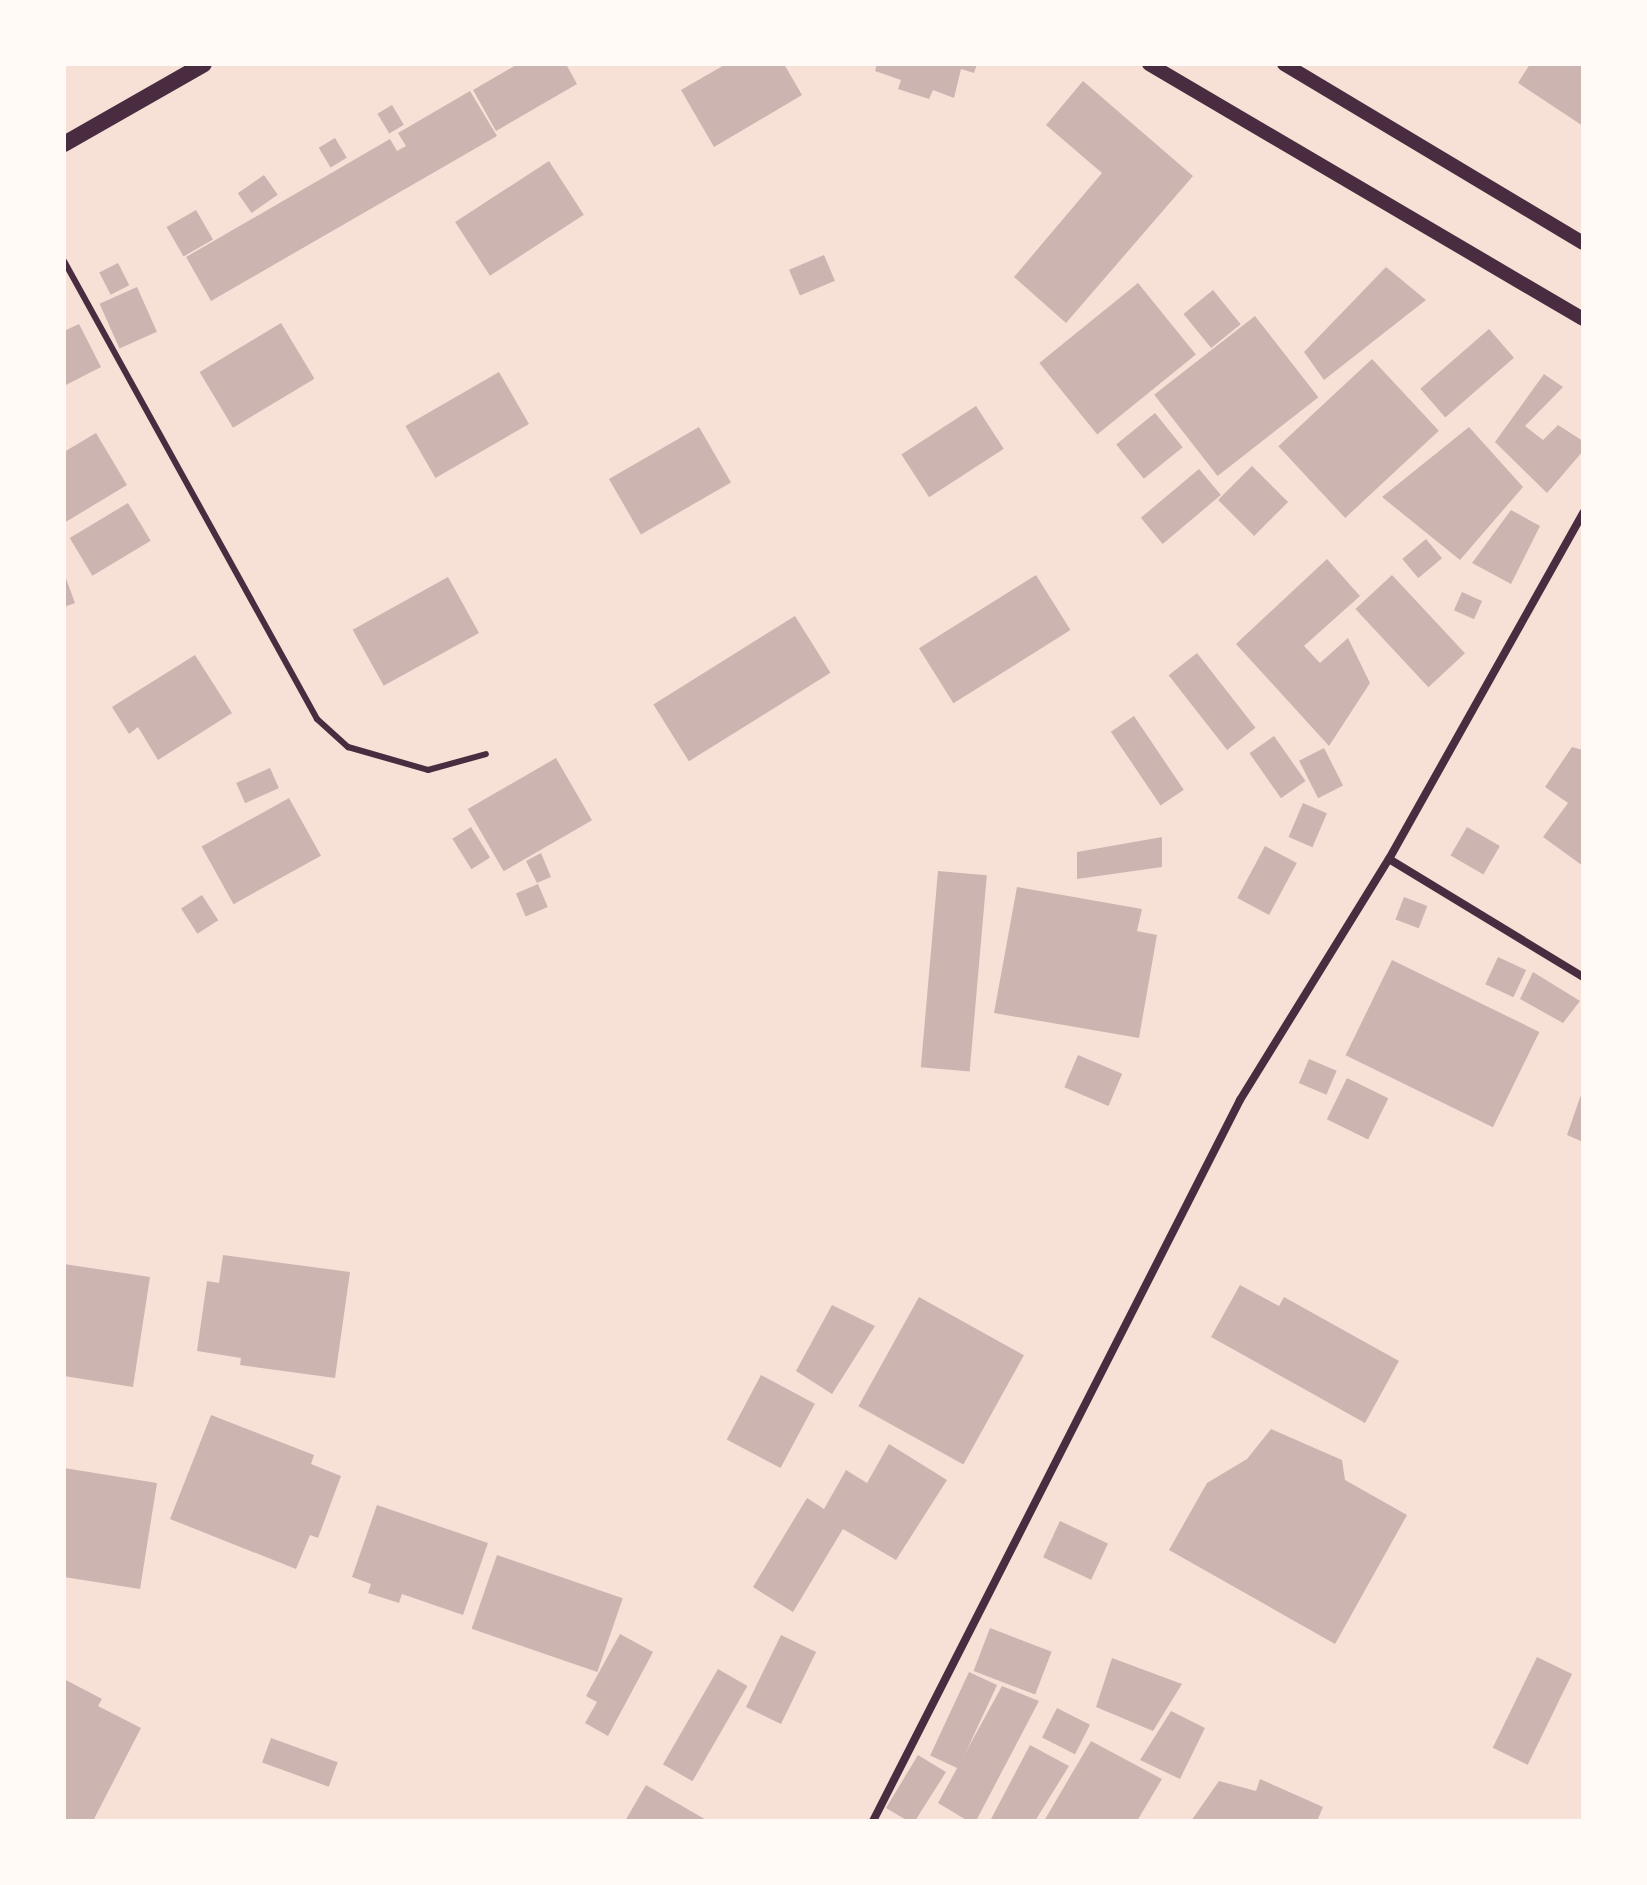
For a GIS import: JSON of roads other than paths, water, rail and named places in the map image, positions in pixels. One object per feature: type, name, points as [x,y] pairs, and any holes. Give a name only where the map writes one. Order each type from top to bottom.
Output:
[{"type":"main road","points":[[64,144],[204,64]]},
{"type":"street","points":[[1149,64],[1583,319]]},
{"type":"street","points":[[1284,64],[1583,243]]},
{"type":"street","points":[[873,1821],[1240,1100],[1389,859],[1583,513]]},
{"type":"street","points":[[1389,859],[1583,977]]},
{"type":"lane","points":[[64,261],[317,719],[348,747],[428,770],[486,754]]}]
